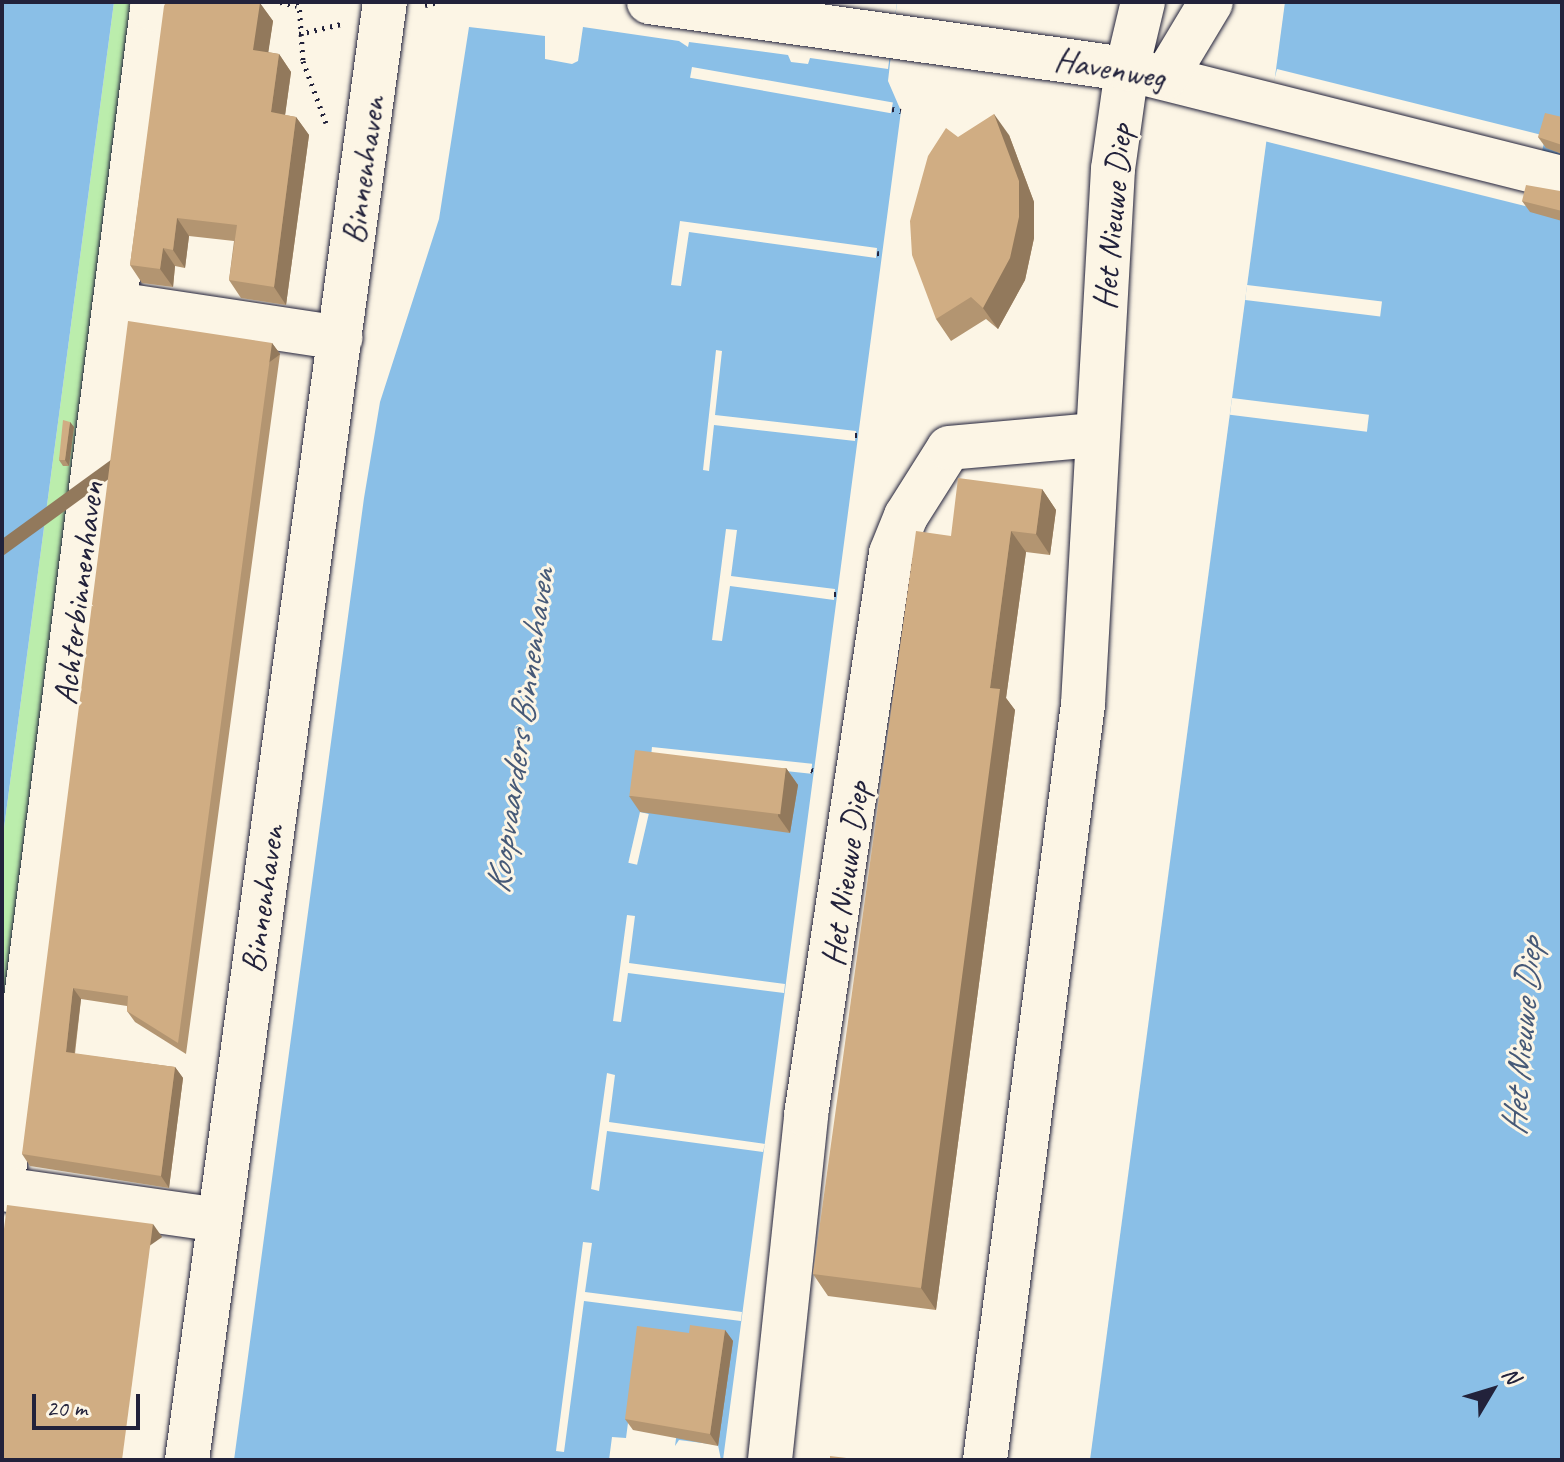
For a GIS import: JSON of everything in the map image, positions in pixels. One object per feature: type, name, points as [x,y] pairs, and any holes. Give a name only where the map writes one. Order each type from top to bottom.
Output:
[{"type":"street","name":"Binnenhaven","points":[[187,1460],[385,2]]},
{"type":"street","name":"Havenweg","points":[[649,2],[918,36],[1146,73],[1562,178]]},
{"type":"street","name":"Het Nieuwe Diep","points":[[985,1460],[1083,704],[1095,435],[1113,169],[1146,73],[1143,2]]},
{"type":"street","name":"Het Nieuwe Diep","points":[[1146,73],[1211,2]]},
{"type":"street","name":"Achterbinnenhaven","points":[[161,5],[152,9],[2,1188],[219,1220]]},
{"type":"street","points":[[116,304],[340,338]]},
{"type":"street","name":"Het Nieuwe Diep","points":[[770,1460],[806,1115],[891,553],[906,516],[949,448],[1095,435]]},
{"type":"path","points":[[280,2],[298,4]]},
{"type":"path","name":"Binnenhaven","points":[[298,4],[303,61],[326,120],[324,135]]},
{"type":"path","points":[[892,109],[901,111]]},
{"type":"green space","points":[[114,2],[141,2],[2,1039],[2,843]]},
{"type":"water","points":[[2,2],[114,2],[2,843]]},
{"type":"water","name":"Koopvaarders Binnenhaven","points":[[897,2],[888,81],[901,111],[723,1460],[234,1460],[364,498],[380,402],[439,219],[469,27]]},
{"type":"water","points":[[1285,2],[1562,2],[1562,1460],[1090,1460]]},
{"type":"pier","points":[[483,2],[897,2],[888,69],[810,58],[808,64],[791,62],[788,55],[689,42],[688,47],[679,41],[583,27],[578,61],[572,64],[545,59],[545,36],[469,27],[480,23]]},
{"type":"pier","points":[[692,67],[893,102],[891,113],[690,78]]},
{"type":"pier","points":[[1277,69],[1546,136],[1528,207],[1259,140]]},
{"type":"pier","points":[[680,221],[877,248],[876,258],[689,232],[681,286],[671,285]]},
{"type":"pier","points":[[1247,285],[1382,302],[1380,316],[1245,300]]},
{"type":"pier","points":[[716,350],[722,351],[715,415],[856,431],[855,441],[714,425],[709,471],[703,470]]},
{"type":"pier","points":[[1232,398],[1369,415],[1367,432],[1230,415]]},
{"type":"pier","points":[[726,529],[737,530],[731,576],[835,589],[834,600],[730,586],[722,641],[712,640]]},
{"type":"pier","points":[[652,747],[812,764],[811,774],[651,757]]},
{"type":"pier","points":[[640,812],[649,814],[637,865],[628,863]]},
{"type":"pier","points":[[627,915],[635,916],[629,963],[785,984],[784,993],[628,973],[621,1022],[613,1021]]},
{"type":"pier","points":[[607,1073],[615,1075],[609,1122],[765,1144],[763,1152],[607,1131],[599,1191],[591,1189]]},
{"type":"pier","points":[[583,1242],[592,1243],[585,1292],[742,1312],[741,1321],[584,1301],[564,1452],[556,1451]]},
{"type":"pier","points":[[640,1331],[690,1339],[675,1446],[679,1440],[718,1445],[721,1460],[609,1460],[612,1437],[626,1438]]},
{"type":"building","points":[[166,2],[260,3],[253,50],[279,54],[271,112],[296,117],[274,287],[229,280],[237,225],[177,218],[173,250],[163,248],[160,269],[130,265]]},
{"type":"building","points":[[1545,113],[1562,117],[1562,145],[1538,137]]},
{"type":"building","points":[[994,114],[1019,181],[1019,217],[1010,258],[983,308],[971,297],[936,319],[912,255],[910,221],[928,156],[946,128],[958,137]]},
{"type":"building","points":[[1526,185],[1562,189],[1562,211],[1522,201]]},
{"type":"building","points":[[128,321],[272,343],[178,1043],[127,1011],[128,996],[73,988],[66,1052],[175,1067],[161,1176],[22,1154]]},
{"type":"building","points":[[63,420],[70,422],[65,460],[59,460]]},
{"type":"building","points":[[958,478],[1042,489],[1036,534],[1011,531],[990,688],[1000,689],[921,1288],[813,1274],[916,531],[951,536]]},
{"type":"building","points":[[635,750],[786,769],[780,814],[629,796]]},
{"type":"building","points":[[7,1205],[153,1224],[122,1460],[2,1460],[2,1245]]},
{"type":"building","points":[[690,1325],[725,1330],[710,1434],[625,1419],[637,1326],[689,1333]]},
{"type":"building","points":[[830,1456],[863,1460],[830,1460]]}]
